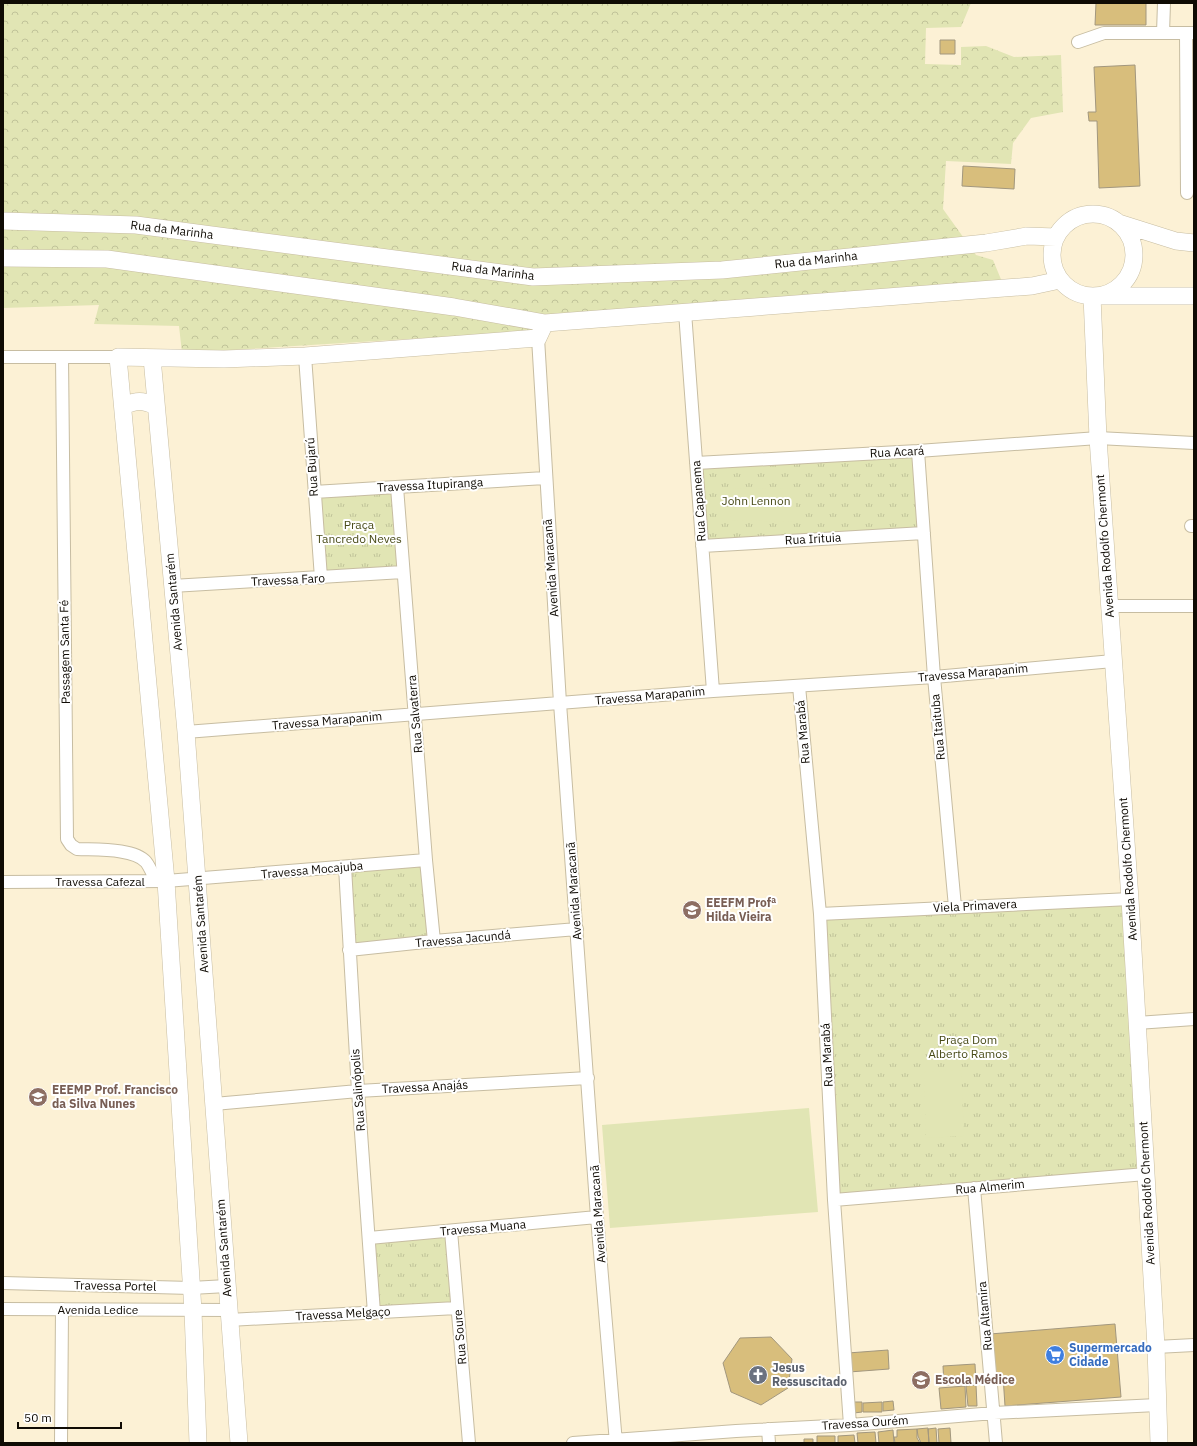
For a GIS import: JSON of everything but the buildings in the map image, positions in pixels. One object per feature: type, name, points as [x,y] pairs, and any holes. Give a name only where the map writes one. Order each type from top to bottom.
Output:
[{"type":"main road","points":[[1194,243],[1176,241],[1119,223],[1102,215],[1084,215],[1067,222],[1056,237],[1051,254],[1054,268],[1060,280],[1075,292],[1092,296],[1194,296]]},
{"type":"main road","name":"Rua da Marinha","points":[[3,221],[136,225],[533,277],[722,270],[986,243],[1027,236],[1056,237]]},
{"type":"main road","points":[[1092,296],[1110,292],[1118,288],[1125,281],[1132,269],[1134,255],[1133,246],[1130,238],[1119,223]]},
{"type":"main road","points":[[3,258],[106,259],[454,307],[544,322],[1032,286],[1060,280]]},
{"type":"main road","name":"Avenida Rodolfo Chermont","points":[[1092,296],[1098,438],[1130,899],[1156,1347],[1159,1443]]},
{"type":"main road","points":[[198,1443],[193,1310],[161,882],[118,357],[224,359],[305,356],[538,338],[544,322]]},
{"type":"main road","name":"Avenida Santarém","points":[[152,358],[186,732],[239,1443]]},
{"type":"main road","points":[[123,406],[135,401],[144,401],[156,406]]},
{"type":"street","points":[[1163,33],[1164,3]]},
{"type":"street","points":[[1078,42],[1104,33],[1190,33],[1190,145],[1187,193]]},
{"type":"street","name":"Rua Capanema","points":[[685,312],[713,691]]},
{"type":"street","name":"Avenida Maracanã","points":[[538,338],[545,478],[560,703],[597,1217],[616,1441]]},
{"type":"street","name":"Rua Bujarú","points":[[305,356],[321,578]]},
{"type":"street","points":[[3,357],[118,357]]},
{"type":"street","name":"Passagem Santa Fé","points":[[62,357],[67,839],[71,845],[78,848],[127,852],[140,856],[161,882]]},
{"type":"street","name":"Rua Acará","points":[[696,463],[918,451],[1098,438],[1194,443]]},
{"type":"street","name":"Rua Itaituba","points":[[918,451],[934,677],[955,907]]},
{"type":"street","name":"Travessa Itupiranga","points":[[314,492],[545,478]]},
{"type":"street","name":"Rua Salvaterra","points":[[397,487],[426,860],[434,941]]},
{"type":"street","name":"Rua Irituia","points":[[702,546],[924,533]]},
{"type":"street","name":"Travessa Faro","points":[[172,586],[403,572]]},
{"type":"street","points":[[1109,606],[1194,606]]},
{"type":"street","name":"Travessa Marapanim","points":[[186,732],[713,691],[934,677],[1114,661]]},
{"type":"street","name":"Rua Marabá","points":[[799,686],[820,914],[834,1200],[850,1425]]},
{"type":"street","name":"Travessa Mocajuba","points":[[197,878],[426,860]]},
{"type":"street","name":"Rua Salinópolis","points":[[345,867],[358,1091],[374,1313]]},
{"type":"street","name":"Travessa Cafezal","points":[[3,882],[161,882],[197,878]]},
{"type":"street","name":"Viela Primavera","points":[[820,914],[1130,899]]},
{"type":"street","name":"Travessa Jacundá","points":[[349,950],[577,929]]},
{"type":"street","points":[[1137,1023],[1194,1019]]},
{"type":"street","name":"Travessa Anajás","points":[[214,1104],[358,1091],[588,1078]]},
{"type":"street","name":"Rua Almerim","points":[[834,1200],[1146,1174]]},
{"type":"street","name":"Rua Altamira","points":[[974,1188],[996,1443]]},
{"type":"street","name":"Travessa Muana","points":[[369,1238],[597,1217]]},
{"type":"street","name":"Rua Soure","points":[[451,1231],[469,1443]]},
{"type":"street","name":"Travessa Portel","points":[[3,1284],[191,1288],[227,1286]]},
{"type":"street","name":"Travessa Melgaço","points":[[193,1310],[229,1315],[374,1313],[457,1308]]},
{"type":"street","name":"Avenida Ledice","points":[[3,1309],[193,1310]]},
{"type":"street","points":[[62,1309],[62,1443]]},
{"type":"street","points":[[1156,1347],[1194,1346]]},
{"type":"street","name":"Travessa Ourém","points":[[573,1443],[768,1429],[850,1425],[994,1413],[1157,1405]]},
{"type":"street","points":[[768,1429],[769,1443]]},
{"type":"green space","points":[[3,3],[971,3],[961,27],[926,28],[925,64],[961,65],[961,47],[986,46],[1014,57],[1061,55],[1063,112],[1031,118],[1013,143],[1011,164],[946,161],[943,209],[976,255],[993,260],[1005,289],[537,331],[182,353],[179,326],[94,324],[99,305],[3,308]]},
{"type":"green space","name":"John Lennon","points":[[918,451],[924,533],[702,546],[696,463]]},
{"type":"green space","name":"Praça Tancredo Neves","points":[[397,487],[403,572],[321,578],[314,492]]},
{"type":"green space","points":[[796,488],[796,522],[730,520],[731,489]]},
{"type":"green space","points":[[426,860],[434,941],[349,950],[345,867]]},
{"type":"green space","name":"Praça Dom Alberto Ramos","points":[[1130,899],[1146,1174],[834,1200],[820,914]]},
{"type":"green space","points":[[961,1070],[964,1136],[926,1138],[924,1072]]},
{"type":"green space","points":[[809,1108],[818,1212],[610,1228],[602,1125]]},
{"type":"green space","points":[[451,1231],[457,1308],[374,1313],[369,1238]]},
{"type":"place","name":"EEEFM Profª Hilda Vieira","points":[[692,910]]},
{"type":"place","name":"EEEMP Prof. Francisco da Silva Nunes","points":[[38,1097]]},
{"type":"place","name":"Supermercado Cidade","points":[[1055,1355]]},
{"type":"place","name":"Jesus Ressuscitado","points":[[758,1375]]},
{"type":"place","name":"Escola Médice","points":[[921,1380]]}]
